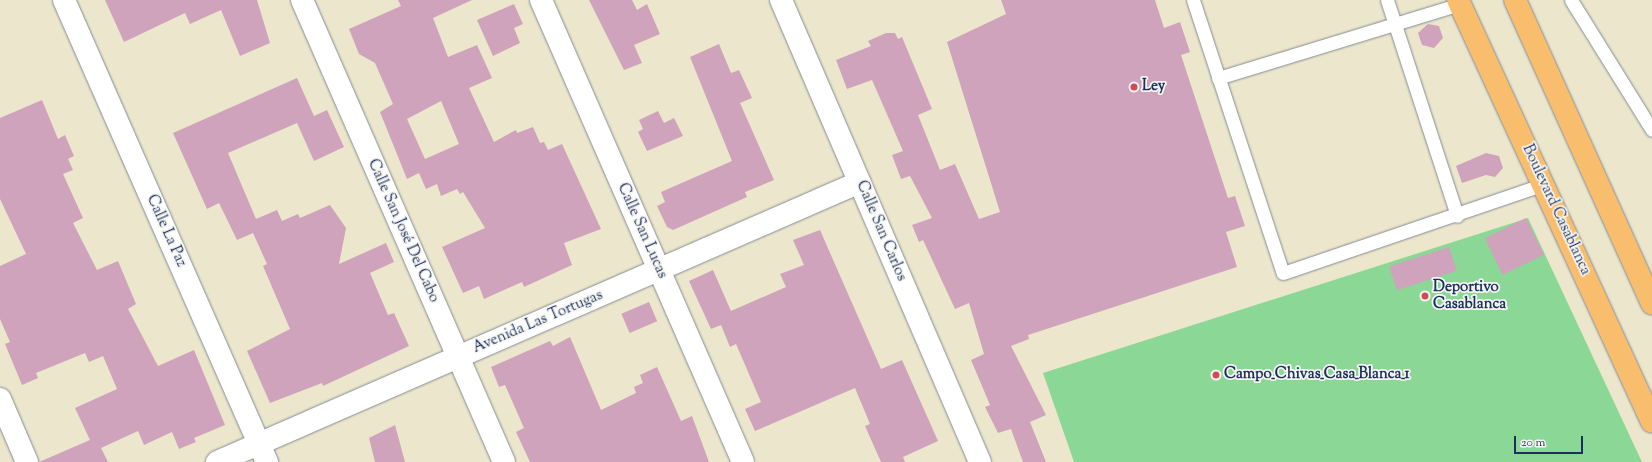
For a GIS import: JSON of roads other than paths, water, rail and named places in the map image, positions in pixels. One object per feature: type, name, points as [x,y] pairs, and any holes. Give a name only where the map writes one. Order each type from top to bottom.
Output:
[{"type":"main road","points":[[1515,0],[1652,304]]},
{"type":"main road","name":"Boulevard Casablanca","points":[[1459,2],[1544,184],[1652,422]]},
{"type":"street","name":"Calle La Paz","points":[[64,0],[263,453]]},
{"type":"street","name":"Calle San José Del Cabo","points":[[302,0],[504,462]]},
{"type":"street","name":"Calle San Lucas","points":[[541,0],[743,462]]},
{"type":"street","name":"Calle San Carlos","points":[[780,0],[980,462]]},
{"type":"street","name":"Avenida Las Tortugas","points":[[217,462],[263,453],[458,357],[860,182]]},
{"type":"street","points":[[0,399],[27,462]]},
{"type":"lane","points":[[1193,0],[1283,273],[1457,216],[1544,184]]},
{"type":"lane","points":[[1387,0],[1457,216]]},
{"type":"lane","points":[[1571,0],[1652,130]]},
{"type":"lane","points":[[1218,78],[1395,25],[1459,2]]},
{"type":"place","name":"Ley","points":[[1134,87]]},
{"type":"place","name":"Deportivo Casablanca","points":[[1425,296]]},
{"type":"place","name":"Campo_Chivas_Casa_Blanca_1","points":[[1216,375]]}]
